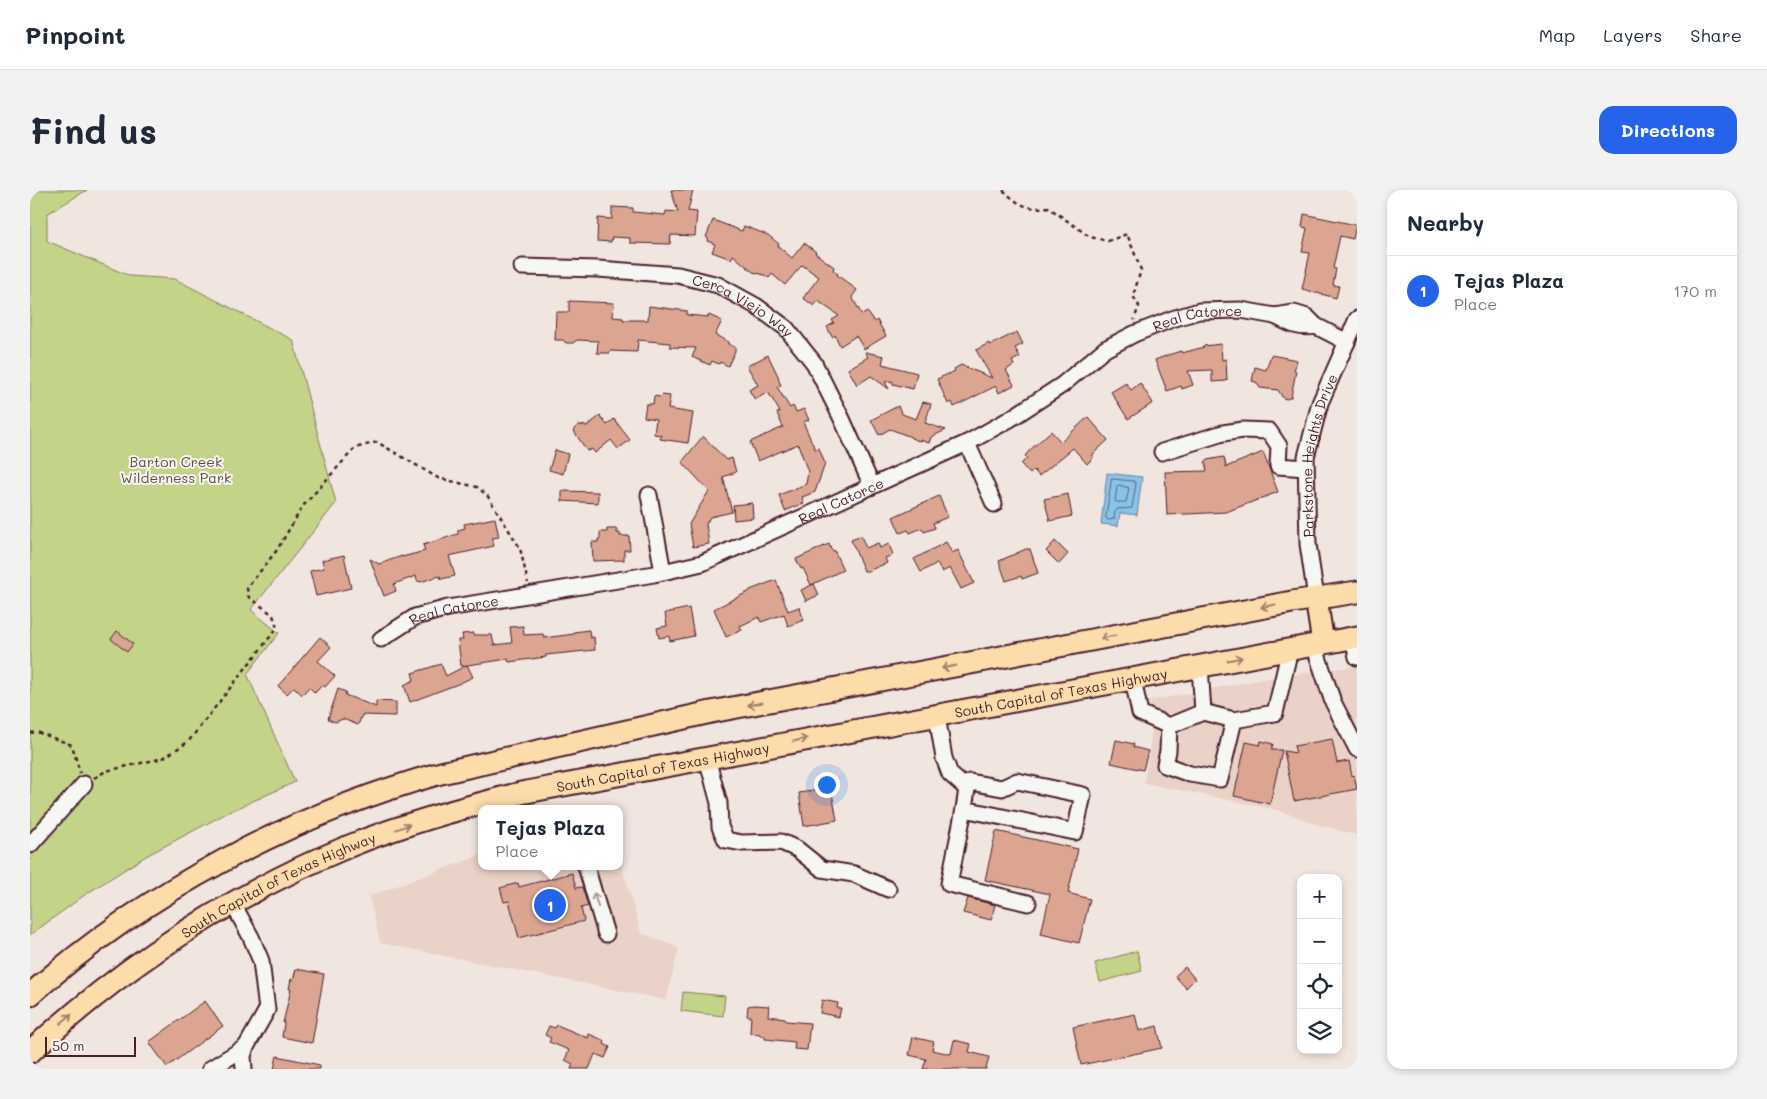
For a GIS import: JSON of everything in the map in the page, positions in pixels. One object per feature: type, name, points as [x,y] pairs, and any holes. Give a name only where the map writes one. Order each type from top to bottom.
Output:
[{"type":"highway","points":[[30,995],[61,967],[118,924],[234,855],[297,824],[404,783],[450,770],[711,712],[1316,598],[1357,592]]},
{"type":"highway","points":[[1316,598],[1318,644]]},
{"type":"highway","name":"South Capital of Texas Highway","points":[[30,1052],[63,1021],[113,982],[172,940],[233,904],[290,874],[348,847],[459,809],[521,793],[1133,680],[1290,649],[1318,644],[1356,644]]},
{"type":"street","name":"Cerca Viejo Way","points":[[522,267],[598,269],[678,275],[718,284],[756,306],[786,328],[814,363],[872,486]]},
{"type":"street","name":"Real Catorce","points":[[381,639],[415,617],[448,608],[662,572],[702,563],[967,443],[1010,419],[1062,385],[1104,349],[1134,334],[1198,311],[1241,310],[1275,316],[1290,324],[1304,328],[1316,326],[1347,342]]},
{"type":"street","name":"Parkstone Heights Drive","points":[[1316,598],[1308,544],[1306,457],[1320,403],[1357,318]]},
{"type":"street","points":[[1162,452],[1223,433],[1243,430],[1269,431],[1279,446],[1278,466],[1306,468]]},
{"type":"street","points":[[967,443],[994,504]]},
{"type":"street","points":[[649,495],[662,572]]},
{"type":"street","points":[[1318,644],[1333,702],[1357,749]]},
{"type":"street","points":[[1133,680],[1140,713],[1168,726],[1203,712],[1234,720],[1275,713],[1290,649]]},
{"type":"street","points":[[1200,666],[1203,712]]},
{"type":"street","points":[[936,716],[944,758],[950,774],[967,789]]},
{"type":"street","points":[[1168,726],[1168,751],[1165,765],[1190,774],[1220,779],[1234,720]]},
{"type":"street","points":[[707,758],[719,803],[720,827],[726,840],[742,844],[781,842],[797,849],[822,869],[854,874],[888,890]]},
{"type":"street","points":[[964,809],[1075,832],[1083,795],[1017,780],[1002,788],[970,782],[967,789],[949,884],[1028,903]]},
{"type":"street","points":[[30,845],[84,784]]},
{"type":"street","points":[[587,870],[606,934]]},
{"type":"street","points":[[233,904],[251,937],[261,962],[267,1010],[246,1047],[243,1056],[244,1069]]},
{"type":"street","points":[[210,1069],[246,1047]]},
{"type":"path","points":[[1004,190],[1018,203],[1034,209],[1048,207],[1090,237],[1108,240],[1127,234],[1141,270],[1133,296],[1140,306],[1132,326],[1134,334]]},
{"type":"path","points":[[30,733],[37,732],[72,745],[84,784],[106,772],[163,758],[188,742],[277,628],[273,615],[248,596],[247,588],[277,550],[303,506],[355,448],[378,442],[438,478],[477,487],[487,495],[520,548],[531,594]]},
{"type":"shaded area","points":[[1357,666],[1357,835],[1315,824],[1278,810],[1144,783],[1152,729],[1149,701],[1273,677]]},
{"type":"shaded area","points":[[478,856],[478,870],[623,870],[641,933],[679,948],[666,1000],[380,943],[369,896]]},
{"type":"green space","name":"Barton Creek Wilderness Park","points":[[30,190],[87,190],[47,214],[47,241],[130,276],[175,279],[293,340],[336,503],[251,610],[279,633],[247,674],[295,782],[229,812],[146,856],[86,894],[30,935]]},
{"type":"green space","points":[[1137,951],[1142,971],[1100,982],[1095,963]]},
{"type":"green space","points":[[683,992],[725,996],[723,1016],[681,1011]]},
{"type":"water","points":[[1107,473],[1142,477],[1137,515],[1120,513],[1118,526],[1101,524]]},
{"type":"building","points":[[671,190],[693,190],[688,211],[697,212],[695,236],[671,235],[670,244],[630,243],[630,238],[612,237],[611,242],[597,241],[598,218],[612,219],[612,207],[633,208],[633,212],[665,215],[666,211],[678,212]]},
{"type":"building","points":[[1304,214],[1356,225],[1353,239],[1340,236],[1333,268],[1336,269],[1333,285],[1339,286],[1336,298],[1302,289],[1310,253],[1302,252],[1307,228],[1302,227]]},
{"type":"building","points":[[713,220],[742,231],[744,226],[768,235],[792,258],[804,243],[807,245],[834,267],[833,270],[837,275],[857,290],[852,297],[862,315],[867,312],[874,322],[877,320],[886,336],[864,349],[856,336],[840,346],[835,335],[832,337],[827,327],[834,323],[832,320],[839,316],[818,301],[814,306],[803,298],[819,277],[802,265],[785,285],[772,274],[769,278],[753,272],[733,255],[731,259],[712,252],[715,244],[707,241],[708,238],[706,237]]},
{"type":"building","points":[[569,301],[614,303],[613,317],[623,318],[623,320],[648,320],[649,306],[687,311],[687,315],[708,317],[709,315],[722,321],[715,335],[729,342],[728,344],[735,347],[735,351],[728,366],[712,361],[710,365],[692,357],[696,348],[670,347],[670,343],[638,340],[637,352],[610,351],[610,353],[597,353],[598,341],[577,340],[573,343],[566,343],[563,340],[555,340],[556,312],[569,312]]},
{"type":"building","points":[[1017,332],[1023,344],[1015,348],[1020,357],[1012,361],[1014,365],[1006,370],[1014,385],[999,393],[996,386],[954,407],[952,402],[948,404],[937,379],[955,371],[954,369],[961,365],[992,378],[976,350]]},
{"type":"building","points":[[1221,344],[1222,360],[1226,359],[1226,381],[1212,382],[1212,370],[1188,371],[1193,385],[1182,389],[1181,386],[1167,391],[1155,360],[1181,351],[1182,353],[1204,346]]},
{"type":"building","points":[[865,352],[884,356],[882,364],[917,373],[913,389],[893,384],[892,381],[885,382],[889,389],[871,376],[857,385],[848,369],[868,357]]},
{"type":"building","points":[[768,355],[781,385],[777,387],[790,408],[793,406],[796,412],[804,409],[809,420],[803,422],[815,449],[819,448],[825,464],[815,492],[802,497],[804,503],[785,511],[779,495],[806,484],[808,472],[798,444],[758,461],[750,442],[783,427],[777,413],[780,412],[768,392],[755,400],[749,390],[758,385],[747,366]]},
{"type":"building","points":[[1271,355],[1297,360],[1291,397],[1287,399],[1283,398],[1278,390],[1260,388],[1256,382],[1252,381],[1255,367],[1266,370]]},
{"type":"building","points":[[1126,383],[1131,390],[1140,383],[1153,403],[1128,419],[1111,392]]},
{"type":"building","points":[[662,395],[670,396],[668,409],[693,413],[688,443],[660,439],[661,435],[654,434],[656,419],[644,417],[646,404],[653,404],[654,396],[660,397]]},
{"type":"building","points":[[923,402],[931,404],[925,423],[946,430],[931,437],[929,443],[890,429],[879,435],[871,420],[898,406],[902,414],[916,419]]},
{"type":"building","points":[[600,416],[607,425],[614,419],[630,440],[618,449],[611,440],[595,453],[592,449],[587,451],[574,429],[579,425],[587,426]]},
{"type":"building","points":[[1088,417],[1108,440],[1093,454],[1093,458],[1087,464],[1073,448],[1039,476],[1034,470],[1030,474],[1021,464],[1027,458],[1025,456],[1030,450],[1051,431],[1061,442]]},
{"type":"building","points":[[703,436],[726,460],[732,458],[736,472],[723,477],[732,512],[710,517],[706,524],[709,544],[693,547],[689,524],[709,491],[682,462]]},
{"type":"building","points":[[555,450],[568,454],[563,474],[549,470]]},
{"type":"building","points":[[1263,452],[1278,492],[1226,512],[1167,515],[1165,472],[1207,471],[1205,462],[1207,460],[1224,457],[1226,467]]},
{"type":"building","points":[[562,491],[598,492],[598,503],[562,501]]},
{"type":"building","points":[[1068,494],[1072,516],[1050,521],[1044,499]]},
{"type":"building","points":[[939,496],[948,517],[933,523],[935,528],[924,532],[922,528],[910,533],[908,530],[900,533],[893,517]]},
{"type":"building","points":[[752,503],[753,518],[734,520],[733,505]]},
{"type":"building","points":[[495,518],[499,537],[492,538],[494,546],[449,556],[455,576],[441,579],[440,576],[420,582],[417,581],[416,576],[394,584],[396,591],[384,596],[370,559],[379,564],[425,551],[423,545],[458,534],[458,530],[465,528],[464,524]]},
{"type":"building","points":[[607,529],[617,529],[617,533],[620,533],[620,536],[629,536],[630,550],[624,550],[624,560],[593,561],[592,542],[598,542],[600,532],[607,532]]},
{"type":"building","points":[[861,536],[866,548],[878,543],[880,548],[889,544],[893,555],[885,558],[887,563],[864,571],[851,540]]},
{"type":"building","points":[[1055,541],[1068,554],[1059,564],[1046,551]]},
{"type":"building","points":[[946,542],[952,553],[958,550],[974,583],[961,589],[950,568],[942,572],[937,563],[921,572],[914,559]]},
{"type":"building","points":[[829,544],[832,551],[834,550],[843,570],[811,585],[803,568],[801,569],[796,559]]},
{"type":"building","points":[[1030,549],[1038,573],[1022,579],[1021,576],[1006,581],[999,561]]},
{"type":"building","points":[[344,555],[351,588],[316,596],[310,571],[324,568],[322,560]]},
{"type":"building","points":[[776,580],[788,611],[799,607],[804,620],[788,626],[784,614],[761,622],[759,617],[740,626],[742,630],[726,637],[714,609],[750,590]]},
{"type":"building","points":[[814,584],[819,595],[806,601],[801,590]]},
{"type":"building","points":[[689,608],[694,636],[670,641],[669,636],[659,638],[657,628],[667,626],[665,613]]},
{"type":"building","points":[[523,626],[524,635],[543,634],[544,638],[589,630],[590,638],[594,637],[595,650],[546,655],[546,657],[509,662],[508,659],[461,666],[458,640],[463,640],[462,634],[492,635],[494,645],[512,643],[510,627]]},
{"type":"building","points":[[117,631],[133,644],[127,652],[111,639]]},
{"type":"building","points":[[320,637],[331,647],[318,661],[335,676],[325,687],[322,685],[315,693],[309,687],[302,695],[294,687],[287,694],[278,686]]},
{"type":"building","points":[[441,664],[446,676],[467,665],[473,677],[410,702],[404,685],[414,680],[412,673]]},
{"type":"building","points":[[338,689],[346,692],[345,695],[376,707],[376,701],[396,702],[396,716],[362,715],[358,725],[343,719],[335,722],[328,719]]},
{"type":"building","points":[[1332,739],[1337,763],[1349,761],[1357,789],[1294,801],[1284,751],[1296,753],[1294,746]]},
{"type":"building","points":[[1116,740],[1134,744],[1133,747],[1148,751],[1143,770],[1111,763]]},
{"type":"building","points":[[1261,741],[1273,744],[1271,750],[1282,750],[1270,804],[1234,796],[1246,742],[1260,745]]},
{"type":"building","points":[[831,788],[837,820],[804,826],[799,793]]},
{"type":"building","points":[[996,831],[1078,849],[1068,893],[1090,899],[1079,943],[1041,934],[1050,894],[985,880]]},
{"type":"building","points":[[572,873],[576,888],[582,887],[588,906],[581,908],[584,921],[519,938],[509,901],[504,902],[500,888],[518,883],[519,887]]},
{"type":"building","points":[[968,898],[995,905],[991,920],[963,913]]},
{"type":"building","points":[[1185,967],[1195,979],[1186,988],[1175,976]]},
{"type":"building","points":[[296,969],[324,974],[312,1043],[282,1037],[283,1023],[291,989],[289,989],[291,979],[293,980]]},
{"type":"building","points":[[822,1000],[838,1003],[837,1008],[841,1008],[839,1017],[820,1013]]},
{"type":"building","points":[[205,1001],[223,1026],[167,1067],[149,1042]]},
{"type":"building","points":[[748,1006],[769,1006],[768,1016],[785,1018],[786,1021],[810,1023],[807,1050],[794,1049],[795,1042],[765,1039],[765,1036],[760,1036],[760,1034],[750,1033],[751,1016],[747,1016]]},
{"type":"building","points":[[1135,1014],[1139,1031],[1157,1026],[1162,1048],[1081,1065],[1073,1027]]},
{"type":"building","points":[[557,1025],[588,1038],[589,1034],[605,1041],[604,1044],[610,1047],[605,1058],[595,1054],[589,1069],[571,1069],[573,1064],[565,1060],[569,1050],[549,1042],[551,1038],[545,1035],[549,1026],[555,1028]]},
{"type":"building","points":[[913,1037],[934,1042],[932,1050],[951,1054],[954,1040],[971,1044],[969,1052],[989,1057],[986,1069],[923,1069],[926,1059],[909,1055]]},
{"type":"building","points":[[277,1056],[320,1065],[320,1069],[274,1069]]},
{"type":"place","name":"Tejas Plaza","points":[[550,905]]}]
